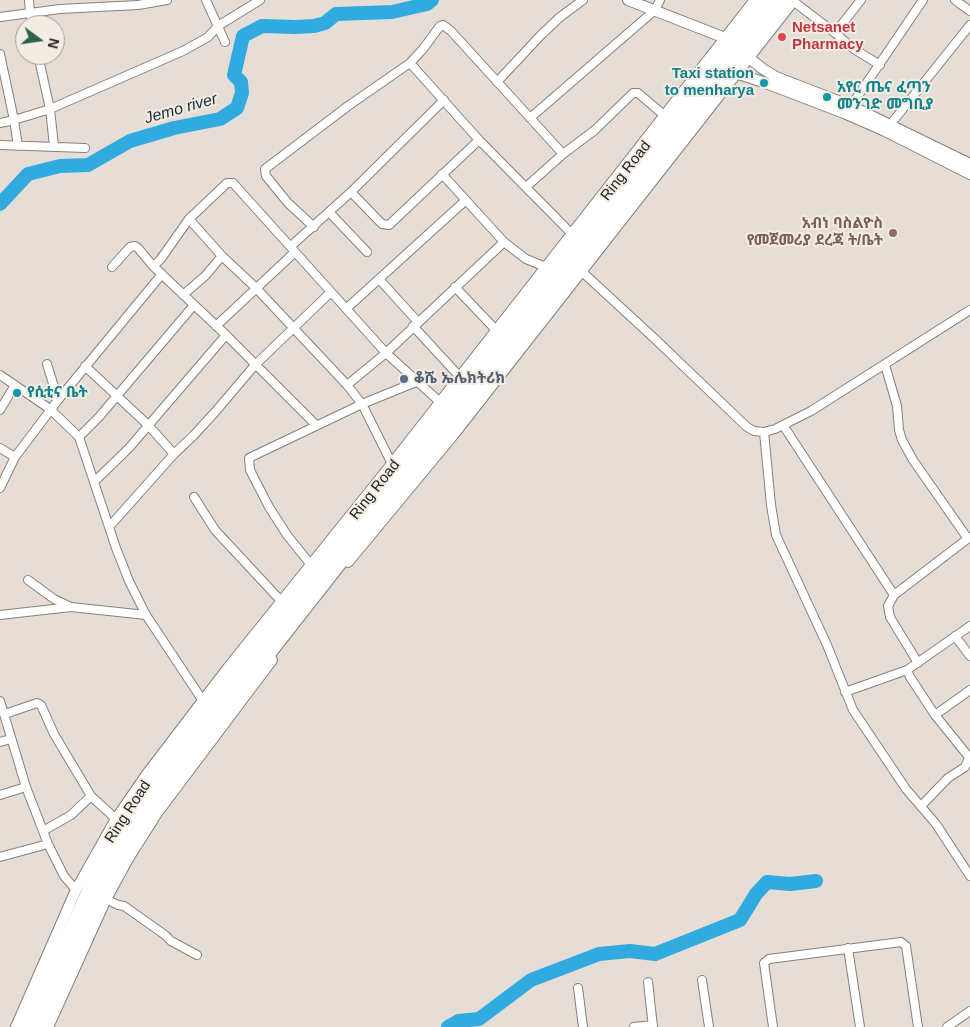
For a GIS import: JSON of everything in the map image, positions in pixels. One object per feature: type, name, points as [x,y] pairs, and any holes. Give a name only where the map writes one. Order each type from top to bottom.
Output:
[{"type":"highway","name":"Ring Road","points":[[27,1027],[90,889],[158,776],[768,0]]},
{"type":"highway","name":"Ring Road","points":[[38,1027],[86,921],[116,862],[159,793],[790,0]]},
{"type":"street","points":[[29,0],[30,13]]},
{"type":"street","points":[[0,17],[60,9],[167,0]]},
{"type":"street","points":[[206,0],[225,42]]},
{"type":"street","points":[[0,124],[50,109],[183,51],[208,37],[218,26],[260,0]]},
{"type":"street","points":[[497,82],[541,34],[582,0]]},
{"type":"street","points":[[628,0],[658,5],[725,38]]},
{"type":"street","points":[[16,1027],[76,890],[116,818],[203,701],[392,464],[755,0]]},
{"type":"street","points":[[48,1027],[106,899],[129,857],[157,813],[190,767],[342,570],[454,434],[577,268],[749,58],[790,0],[854,49],[880,64]]},
{"type":"street","points":[[835,33],[861,0]]},
{"type":"street","points":[[851,106],[896,37],[923,0]]},
{"type":"street","points":[[956,0],[970,12]]},
{"type":"street","points":[[530,118],[658,5]]},
{"type":"street","points":[[314,227],[288,203],[266,176],[265,169],[348,106],[410,63],[440,26],[443,25],[451,31],[563,154]]},
{"type":"street","points":[[890,125],[970,25]]},
{"type":"street","points":[[0,54],[18,146]]},
{"type":"street","points":[[749,58],[776,78],[851,106],[967,165]]},
{"type":"street","points":[[410,63],[479,140],[572,234]]},
{"type":"street","points":[[40,65],[50,109],[54,146]]},
{"type":"street","points":[[736,74],[763,82],[844,113],[967,165]]},
{"type":"street","points":[[526,187],[563,154],[595,130],[633,93],[643,96],[665,116]]},
{"type":"street","points":[[216,326],[444,100]]},
{"type":"street","points":[[351,192],[382,224],[388,225],[479,140]]},
{"type":"street","points":[[0,145],[85,148]]},
{"type":"street","points":[[442,174],[504,242],[526,259],[546,267]]},
{"type":"street","points":[[153,266],[160,260],[189,219],[227,184],[233,183],[386,353],[440,402]]},
{"type":"street","points":[[347,308],[466,200]]},
{"type":"street","points":[[329,212],[367,252]]},
{"type":"street","points":[[189,219],[222,256],[256,288],[348,385],[362,404],[392,464]]},
{"type":"street","points":[[348,385],[386,353],[455,286],[504,242]]},
{"type":"street","points":[[112,267],[133,246],[138,248],[153,266],[226,334],[316,425]]},
{"type":"street","points":[[183,295],[222,256]]},
{"type":"street","points":[[577,268],[655,339],[746,427],[754,431],[764,432],[811,411],[970,310]]},
{"type":"street","points":[[0,488],[15,458],[50,409],[162,274]]},
{"type":"street","points":[[379,279],[460,377]]},
{"type":"street","points":[[455,286],[496,330]]},
{"type":"street","points":[[109,527],[174,454],[194,435],[255,365],[331,292]]},
{"type":"street","points":[[79,437],[99,417],[194,305]]},
{"type":"street","points":[[94,482],[130,448],[226,334]]},
{"type":"street","points":[[47,364],[58,400]]},
{"type":"street","points":[[886,365],[895,396],[902,440],[913,460],[969,538],[894,595],[888,606],[890,617],[918,663]]},
{"type":"street","points":[[85,366],[148,425],[174,454]]},
{"type":"street","points":[[0,376],[50,409],[79,437],[129,581],[146,615],[203,701]]},
{"type":"street","points":[[311,565],[269,507],[250,470],[249,458],[362,404],[416,382]]},
{"type":"street","points":[[0,410],[15,385]]},
{"type":"street","points":[[783,425],[894,595]]},
{"type":"street","points":[[764,432],[776,535],[827,644],[852,710],[906,789],[936,824],[970,876]]},
{"type":"street","points":[[0,448],[15,458]]},
{"type":"street","points":[[194,497],[215,530],[282,602]]},
{"type":"street","points":[[28,580],[54,599],[71,607]]},
{"type":"street","points":[[0,616],[71,607],[146,615]]},
{"type":"street","points":[[845,692],[907,670],[970,626]]},
{"type":"street","points":[[955,636],[970,656]]},
{"type":"street","points":[[907,670],[935,715],[969,757],[969,762],[965,767],[948,778],[921,806]]},
{"type":"street","points":[[935,715],[970,690]]},
{"type":"street","points":[[0,701],[26,788],[48,844],[64,876],[76,890]]},
{"type":"street","points":[[5,714],[36,703],[41,705],[54,734],[91,796],[116,818]]},
{"type":"street","points":[[0,742],[11,739]]},
{"type":"street","points":[[0,795],[26,788]]},
{"type":"street","points":[[43,831],[71,815],[91,796]]},
{"type":"street","points":[[0,858],[48,844]]},
{"type":"street","points":[[106,899],[124,906],[171,941],[197,955]]},
{"type":"street","points":[[772,1027],[764,962],[769,959],[904,942],[918,1027]]},
{"type":"street","points":[[848,948],[860,1027]]},
{"type":"street","points":[[702,980],[709,1027]]},
{"type":"street","points":[[634,1027],[653,1026],[648,982]]},
{"type":"street","points":[[578,988],[583,1027]]},
{"type":"street","points":[[947,1027],[970,1012]]},
{"type":"waterway","name":"Jemo river","points":[[0,204],[28,174],[60,166],[88,165],[130,141],[174,128],[220,119],[237,108],[242,93],[241,82],[234,75],[243,36],[262,26],[314,26],[325,23],[336,14],[392,12],[427,4],[432,0]]},
{"type":"waterway","points":[[448,1027],[459,1021],[479,1019],[531,980],[599,954],[630,951],[655,954],[740,920],[756,894],[767,882],[790,884],[816,881]]},
{"type":"place","name":"Netsanet Pharmacy","points":[[782,37]]},
{"type":"place","name":"Taxi station to menharya","points":[[764,83]]},
{"type":"place","name":"አየር ጤና ፈጣን መንገድ መግቢያ","points":[[827,97]]},
{"type":"place","name":"አብነ ባስልዮስ የመጀመሪያ ደረጃ ት/ቤት","points":[[893,233]]},
{"type":"place","name":"ቆሼ ኤሌክትሪክ","points":[[404,379]]},
{"type":"place","name":"የሲቲና ቤት","points":[[17,393]]}]
